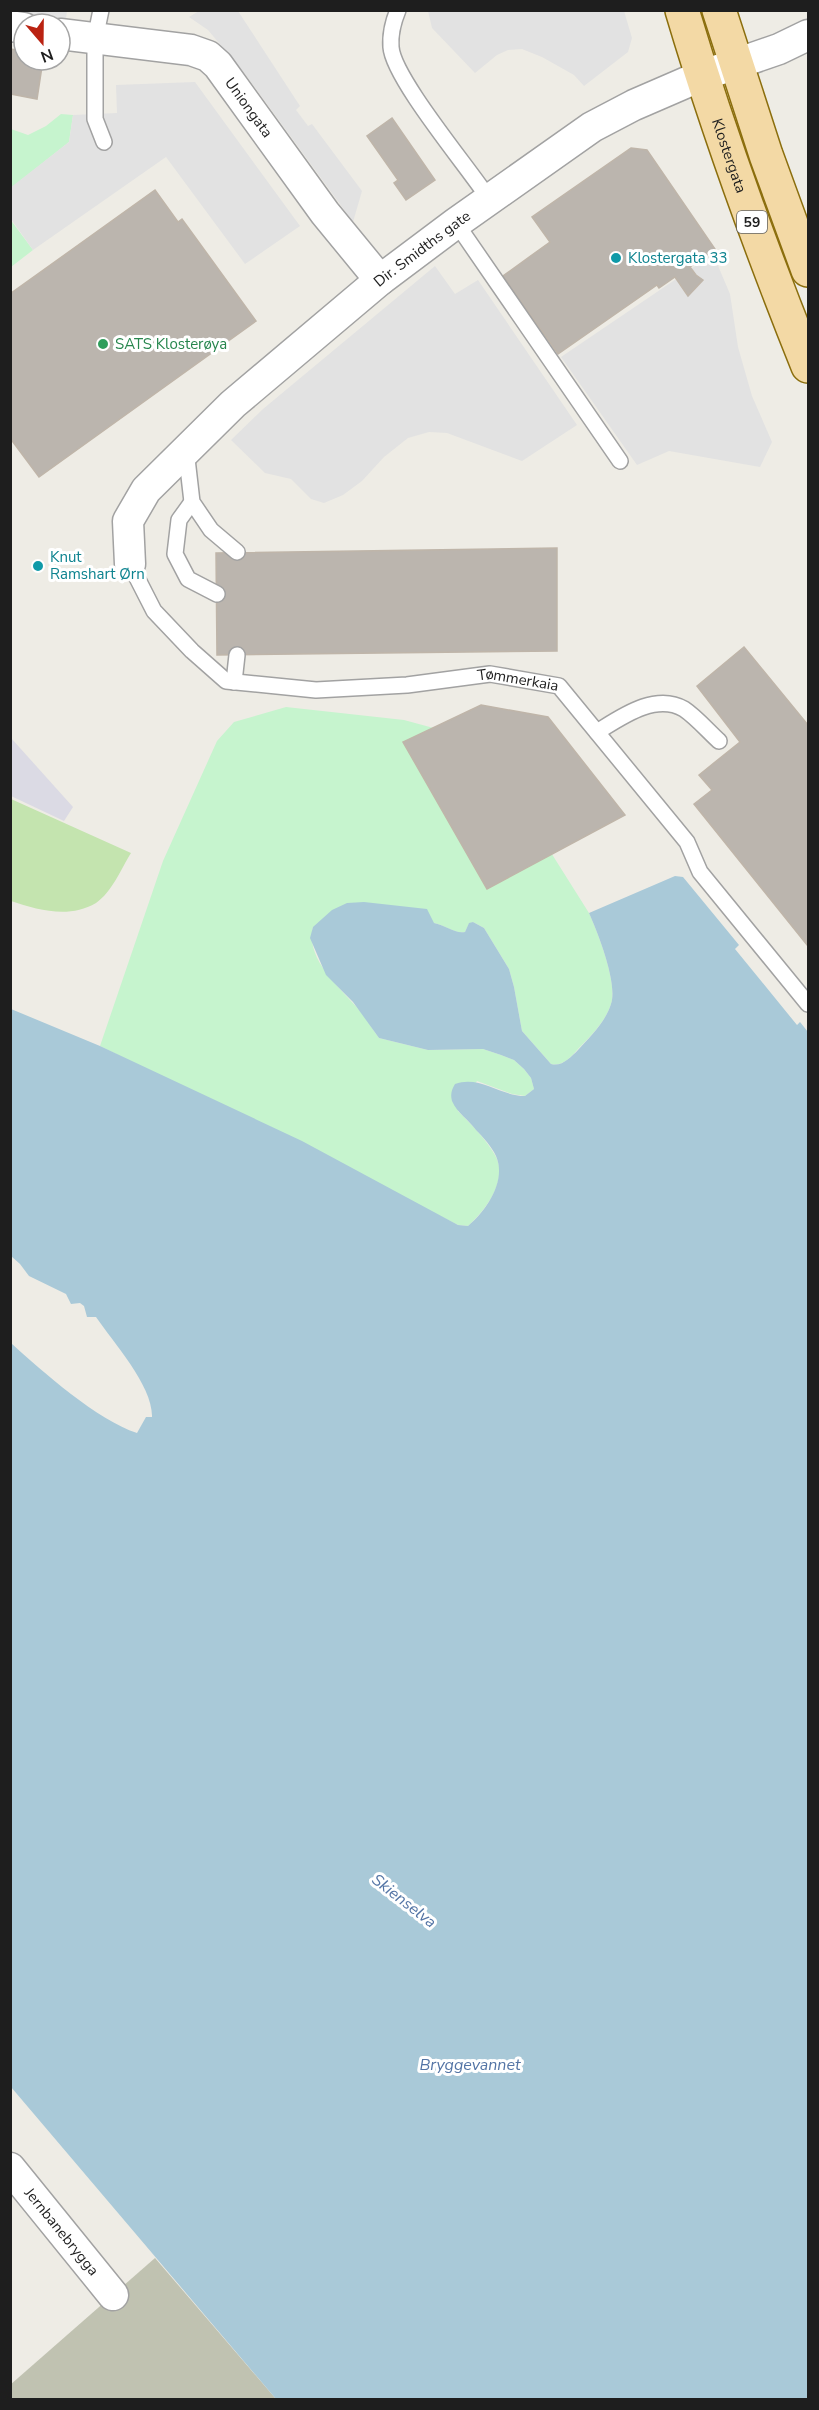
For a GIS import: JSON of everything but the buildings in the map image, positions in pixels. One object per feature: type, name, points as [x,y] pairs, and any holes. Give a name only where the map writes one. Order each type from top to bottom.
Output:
[{"type":"main road","name":"Klostergata","points":[[682,10],[701,76],[740,189],[808,366]]},
{"type":"main road","name":"59","points":[[719,10],[766,155],[808,270]]},
{"type":"street","name":"Dir. Smidths gate","points":[[130,564],[128,521],[146,490],[233,404],[380,280],[591,127],[634,105],[701,76],[779,49],[808,35]]},
{"type":"street","name":"Uniongata","points":[[72,36],[191,50],[208,56],[218,65],[325,213],[380,280]]},
{"type":"street","name":"Jernbanebrygga","points":[[10,2168],[113,2295]]},
{"type":"lane","points":[[101,10],[95,39],[95,119],[104,142]]},
{"type":"lane","points":[[398,10],[392,27],[390,46],[399,72],[489,199]]},
{"type":"lane","points":[[456,223],[620,461]]},
{"type":"lane","points":[[186,450],[192,502],[211,530],[237,552]]},
{"type":"lane","points":[[192,502],[179,520],[175,554],[189,579],[217,594]]},
{"type":"lane","name":"Tømmerkaia","points":[[130,564],[154,611],[192,651],[225,681],[316,690],[407,685],[490,674],[559,686],[687,842],[700,872],[808,1004]]},
{"type":"lane","points":[[234,682],[237,655]]},
{"type":"lane","points":[[597,732],[636,708],[666,704],[683,709],[719,741]]},
{"type":"shaded area","points":[[10,11],[67,11],[12,12],[11,26]]},
{"type":"shaded area","points":[[199,11],[238,11],[300,106],[296,110],[308,126],[312,124],[362,191],[353,222],[245,74],[208,30],[189,17]]},
{"type":"shaded area","points":[[428,11],[624,11],[632,38],[628,52],[584,86],[574,75],[522,49],[508,50],[497,55],[475,73],[432,28]]},
{"type":"shaded area","points":[[195,82],[300,226],[245,264],[166,157],[33,250],[11,219],[10,188],[69,142],[73,115],[117,113],[116,85]]},
{"type":"shaded area","points":[[713,254],[730,294],[738,347],[752,396],[772,442],[760,467],[669,451],[637,465],[561,357]]},
{"type":"shaded area","points":[[435,266],[455,294],[478,280],[577,425],[522,461],[447,433],[429,432],[408,438],[384,457],[362,481],[343,495],[324,503],[311,499],[291,479],[265,473],[231,440],[263,409]]},
{"type":"shaded area","points":[[11,738],[73,807],[64,821],[11,796]]},
{"type":"shaded area","points":[[155,2258],[276,2399],[11,2399],[10,2385]]},
{"type":"green space","points":[[61,114],[73,115],[69,142],[11,188],[11,129],[28,135],[46,126]]},
{"type":"green space","points":[[10,219],[33,250],[11,267],[10,267]]},
{"type":"green space","points":[[286,707],[404,720],[452,733],[521,805],[589,913],[602,945],[612,984],[609,1010],[597,1028],[572,1055],[563,1063],[555,1065],[551,1064],[522,1031],[509,969],[484,928],[473,922],[469,924],[465,932],[453,931],[434,923],[313,927],[314,951],[319,962],[363,1014],[379,1038],[428,1050],[483,1049],[514,1060],[531,1078],[534,1089],[525,1096],[512,1094],[477,1081],[458,1111],[487,1143],[499,1164],[494,1194],[482,1212],[468,1226],[458,1225],[100,1046],[163,861],[217,741],[234,722]]},
{"type":"green space","points":[[11,799],[131,853],[102,898],[86,908],[64,912],[43,910],[11,901]]},
{"type":"water","name":"Bryggevannet","points":[[675,876],[683,877],[739,945],[735,949],[797,1025],[800,1022],[808,1032],[808,2399],[276,2399],[11,2087],[11,1343],[71,1394],[121,1427],[137,1433],[146,1417],[152,1417],[151,1405],[139,1378],[96,1317],[87,1317],[84,1306],[80,1303],[71,1304],[66,1294],[29,1276],[11,1256],[11,1009],[100,1046],[302,1141],[458,1225],[468,1226],[482,1212],[493,1195],[497,1185],[499,1166],[490,1146],[454,1105],[451,1096],[453,1088],[455,1084],[473,1082],[525,1096],[534,1089],[531,1078],[514,1060],[483,1049],[428,1050],[379,1038],[353,1002],[326,975],[310,938],[313,927],[332,910],[347,903],[364,902],[427,909],[434,923],[457,932],[465,932],[469,923],[473,922],[484,928],[509,969],[522,1031],[551,1064],[555,1065],[572,1056],[602,1023],[611,1004],[612,984],[602,945],[589,913]]},
{"type":"place","name":"Klostergata 33","points":[[616,258]]},
{"type":"place","name":"SATS Klosterøya","points":[[103,344]]},
{"type":"place","name":"Knut Ramshart Ørn","points":[[38,566]]},
{"type":"water label","name":"Skienselva","points":[[404,1901]]}]
